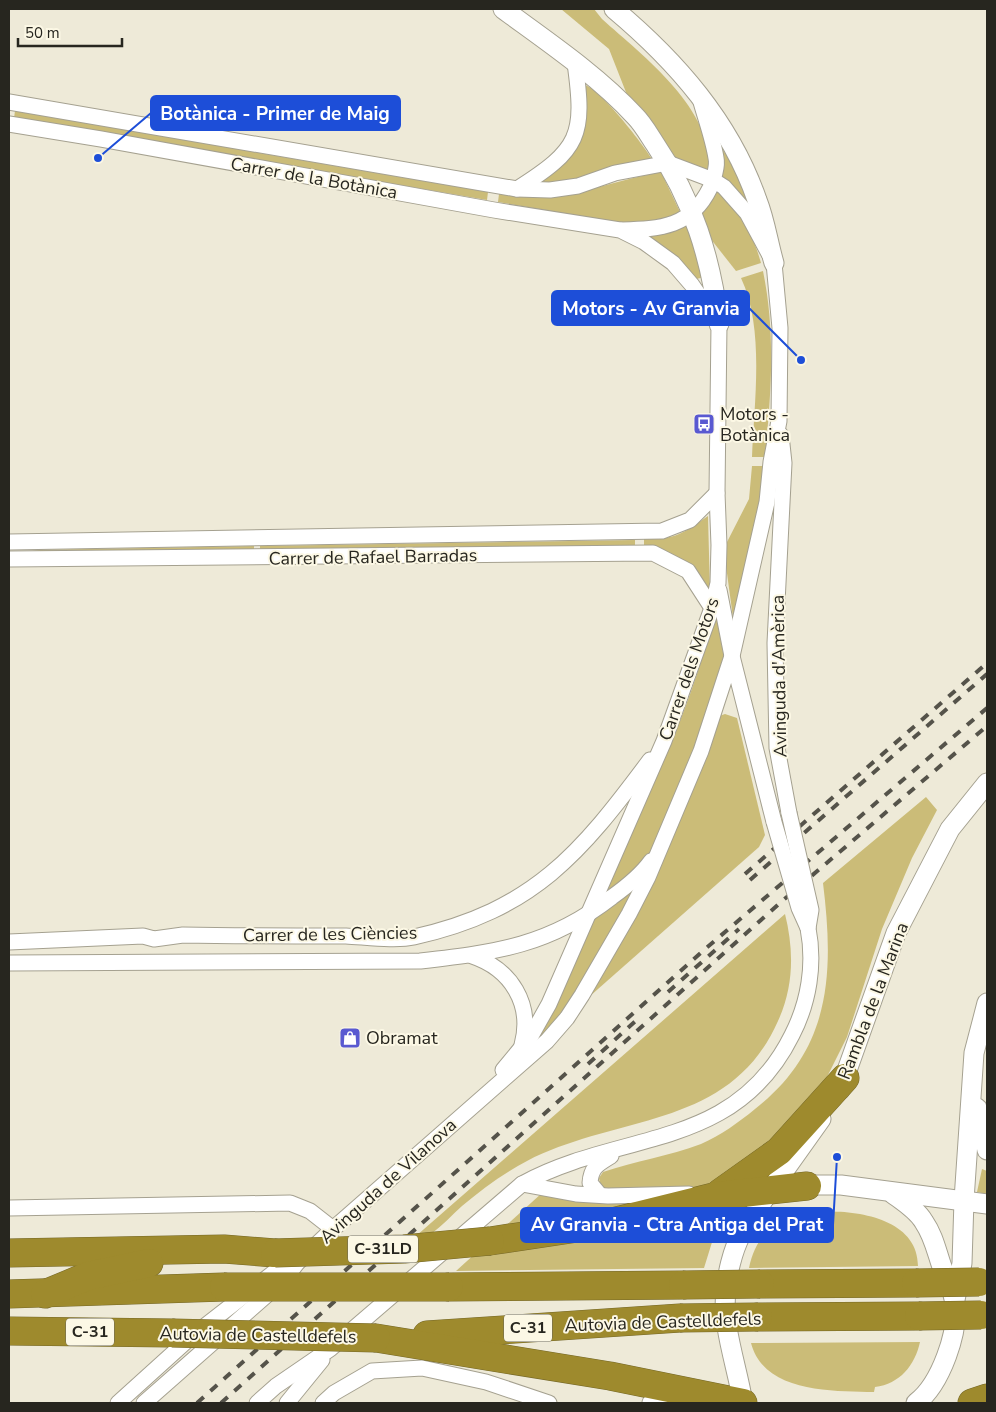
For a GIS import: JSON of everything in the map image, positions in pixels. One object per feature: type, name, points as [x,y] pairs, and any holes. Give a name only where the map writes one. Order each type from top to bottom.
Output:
[{"type":"highway","points":[[717,1196],[779,1151],[845,1078]]},
{"type":"highway","name":"C-31LD","points":[[45,1294],[88,1276],[150,1263],[286,1258],[490,1241],[604,1224],[717,1196],[807,1186]]},
{"type":"highway","points":[[9,1253],[224,1249],[286,1258]]},
{"type":"highway","name":"Autovia de Castelldefels","points":[[9,1294],[224,1287],[983,1282]]},
{"type":"highway","name":"Autovia de Castelldefels","points":[[9,1332],[172,1333],[376,1338],[680,1318],[984,1315]]},
{"type":"highway","points":[[376,1338],[552,1366],[693,1398],[744,1403]]},
{"type":"street","name":"Carrer dels Motors","points":[[480,1098],[521,1049],[546,1010],[664,741],[712,608],[718,583],[719,324],[714,281],[692,212],[668,164],[636,117],[574,63],[503,9]]},
{"type":"street","name":"Carrer dels Motors","points":[[480,1098],[547,1041],[567,1018],[629,914],[660,850],[701,751],[732,656],[767,502],[771,462],[779,421],[780,328],[774,263],[758,200],[722,125],[650,39],[614,9]]},
{"type":"street","points":[[517,189],[558,161],[575,136],[579,123],[580,109],[574,63]]},
{"type":"street","name":"Carrer de la Botànica","points":[[9,124],[494,210],[620,230],[657,229],[678,223],[692,212],[702,202],[713,180],[717,160],[698,94]]},
{"type":"street","name":"Carrer de la Botànica","points":[[9,102],[517,189],[550,190],[578,186],[615,173],[668,164],[713,180],[724,187],[747,213],[774,263]]},
{"type":"street","name":"Carrer de la Botànica","points":[[620,230],[644,242],[673,262],[692,285],[719,324]]},
{"type":"street","name":"Avinguda d'Amèrica","points":[[257,1403],[276,1386],[330,1349],[522,1184],[556,1168],[671,1134],[720,1114],[746,1096],[771,1069],[797,1025],[807,994],[812,961],[808,928],[811,910],[789,813],[777,748],[775,643],[784,463],[779,421]]},
{"type":"street","name":"Carrer de Rafael Barradas","points":[[9,542],[662,531],[690,520],[717,493]]},
{"type":"street","name":"Carrer de Rafael Barradas","points":[[9,559],[653,553],[688,571],[712,608]]},
{"type":"street","name":"Avinguda d'Amèrica","points":[[718,583],[732,656],[774,822],[799,908],[808,928]]},
{"type":"street","name":"Carrer dels Motors","points":[[716,701],[744,704]]},
{"type":"street","name":"Carrer de les Ciències","points":[[9,942],[143,936],[162,938],[183,935],[413,937],[475,920],[515,900],[553,873],[593,834],[664,741]]},
{"type":"street","name":"Rambla de la Marina","points":[[744,1403],[727,1328],[725,1304],[731,1266],[737,1244],[752,1216],[802,1149],[845,1078],[896,933],[950,829],[987,783]]},
{"type":"street","name":"Carrer dels Motors","points":[[588,916],[639,874],[660,850]]},
{"type":"street","name":"Carrer de les Ciències","points":[[9,963],[420,961],[470,956],[512,948],[539,940],[588,916]]},
{"type":"street","name":"Carrer de les Ciències","points":[[470,956],[492,965],[507,977],[517,992],[525,1016],[521,1049]]},
{"type":"street","points":[[916,1403],[934,1385],[953,1330],[955,1300],[962,1263],[964,1200],[974,1053],[987,1003]]},
{"type":"street","points":[[973,1086],[987,1150]]},
{"type":"street","name":"Avinguda de Vilanova","points":[[118,1403],[191,1338],[278,1270],[286,1258],[333,1229],[480,1098]]},
{"type":"street","name":"Avinguda d'Amèrica","points":[[600,1195],[590,1183],[591,1172],[596,1165],[628,1146]]},
{"type":"street","points":[[522,1184],[600,1195],[659,1194],[717,1196]]},
{"type":"street","points":[[752,1216],[778,1196],[807,1186]]},
{"type":"street","name":"C-31LD","points":[[807,1186],[841,1186],[987,1204]]},
{"type":"street","points":[[892,1193],[910,1206],[924,1220],[934,1241],[955,1300]]},
{"type":"street","points":[[9,1208],[290,1203],[310,1211],[333,1229]]},
{"type":"street","name":"Avinguda de Vilanova","points":[[144,1403],[286,1278],[286,1258]]},
{"type":"street","name":"Avinguda d'Amèrica","points":[[287,1403],[330,1349]]},
{"type":"street","points":[[323,1403],[334,1393],[372,1371],[422,1368],[486,1382],[549,1403]]},
{"type":"street","points":[[652,1403],[693,1398]]},
{"type":"shaded area","points":[[561,9],[594,9],[602,19],[673,86],[689,106],[701,127],[708,148],[709,171],[674,163],[631,105],[609,49]]},
{"type":"shaded area","points":[[584,85],[591,88],[609,105],[640,141],[652,159],[575,181],[536,184],[562,165],[572,155],[579,143],[586,117]]},
{"type":"shaded area","points":[[15,111],[488,192],[487,200],[14,118]]},
{"type":"shaded area","points":[[720,146],[733,164],[750,206],[719,174]]},
{"type":"shaded area","points":[[661,172],[681,214],[639,226],[498,202],[499,194],[534,197],[561,195]]},
{"type":"shaded area","points":[[715,190],[731,202],[738,211],[755,244],[761,263],[736,271],[710,238],[700,216]]},
{"type":"shaded area","points":[[687,224],[704,277],[693,280],[644,237],[668,233]]},
{"type":"shaded area","points":[[763,271],[770,318],[771,341],[769,410],[765,457],[752,457],[756,390],[756,343],[748,298],[741,278]]},
{"type":"shaded area","points":[[752,466],[764,466],[758,509],[734,625],[726,566],[726,544],[749,499]]},
{"type":"shaded area","points":[[708,516],[710,592],[689,568],[674,556],[644,547],[644,539],[665,538],[679,534]]},
{"type":"shaded area","points":[[635,540],[635,547],[260,553],[260,546]]},
{"type":"shaded area","points":[[254,546],[254,553],[74,555],[32,550]]},
{"type":"shaded area","points":[[714,614],[716,614],[725,663],[696,750],[648,857],[601,900],[679,724],[704,651]]},
{"type":"shaded area","points":[[725,714],[737,718],[765,835],[759,847],[581,1004],[719,716]]},
{"type":"shaded area","points":[[926,797],[937,810],[912,858],[882,929],[847,1037],[826,1079],[799,1120],[727,1179],[705,1186],[673,1189],[615,1191],[601,1188],[599,1178],[603,1172],[701,1144],[722,1133],[742,1119],[780,1086],[800,1061],[813,1035],[822,1007],[827,978],[828,947],[823,883]]},
{"type":"shaded area","points":[[641,880],[570,1006],[527,1053],[591,920]]},
{"type":"shaded area","points":[[785,914],[790,941],[791,968],[790,981],[783,1008],[778,1021],[757,1056],[731,1082],[701,1101],[668,1114],[562,1146],[527,1161],[477,1193],[431,1234],[416,1236]]},
{"type":"shaded area","points":[[982,1169],[987,1171],[987,1194],[977,1192]]},
{"type":"shaded area","points":[[542,1193],[679,1197],[501,1230]]},
{"type":"shaded area","points":[[726,1208],[713,1239],[704,1268],[456,1271],[477,1252]]},
{"type":"shaded area","points":[[797,1210],[799,1214],[815,1212],[854,1213],[873,1217],[891,1224],[905,1234],[914,1248],[918,1266],[749,1268],[755,1248],[760,1240],[779,1220]]},
{"type":"shaded area","points":[[920,1342],[910,1366],[905,1372],[892,1382],[875,1387],[874,1392],[820,1389],[802,1386],[785,1380],[770,1372],[758,1359],[751,1343]]},
{"type":"railway","points":[[745,874],[987,663]]},
{"type":"railway","points":[[750,880],[987,674]]},
{"type":"railway","points":[[197,1403],[704,950],[987,708]]},
{"type":"railway","points":[[221,1403],[781,902],[987,726]]},
{"type":"railway","points":[[668,992],[739,929]]},
{"type":"railway","points":[[588,1064],[640,1017]]},
{"type":"place","name":"Botànica - Primer de Maig","points":[[98,158]]},
{"type":"place","name":"Motors - Av Granvia","points":[[801,360]]},
{"type":"place","name":"Motors - Botànica","points":[[704,424]]},
{"type":"place","name":"Obramat","points":[[350,1038]]},
{"type":"place","name":"Av Granvia - Ctra Antiga del Prat","points":[[837,1157]]}]
